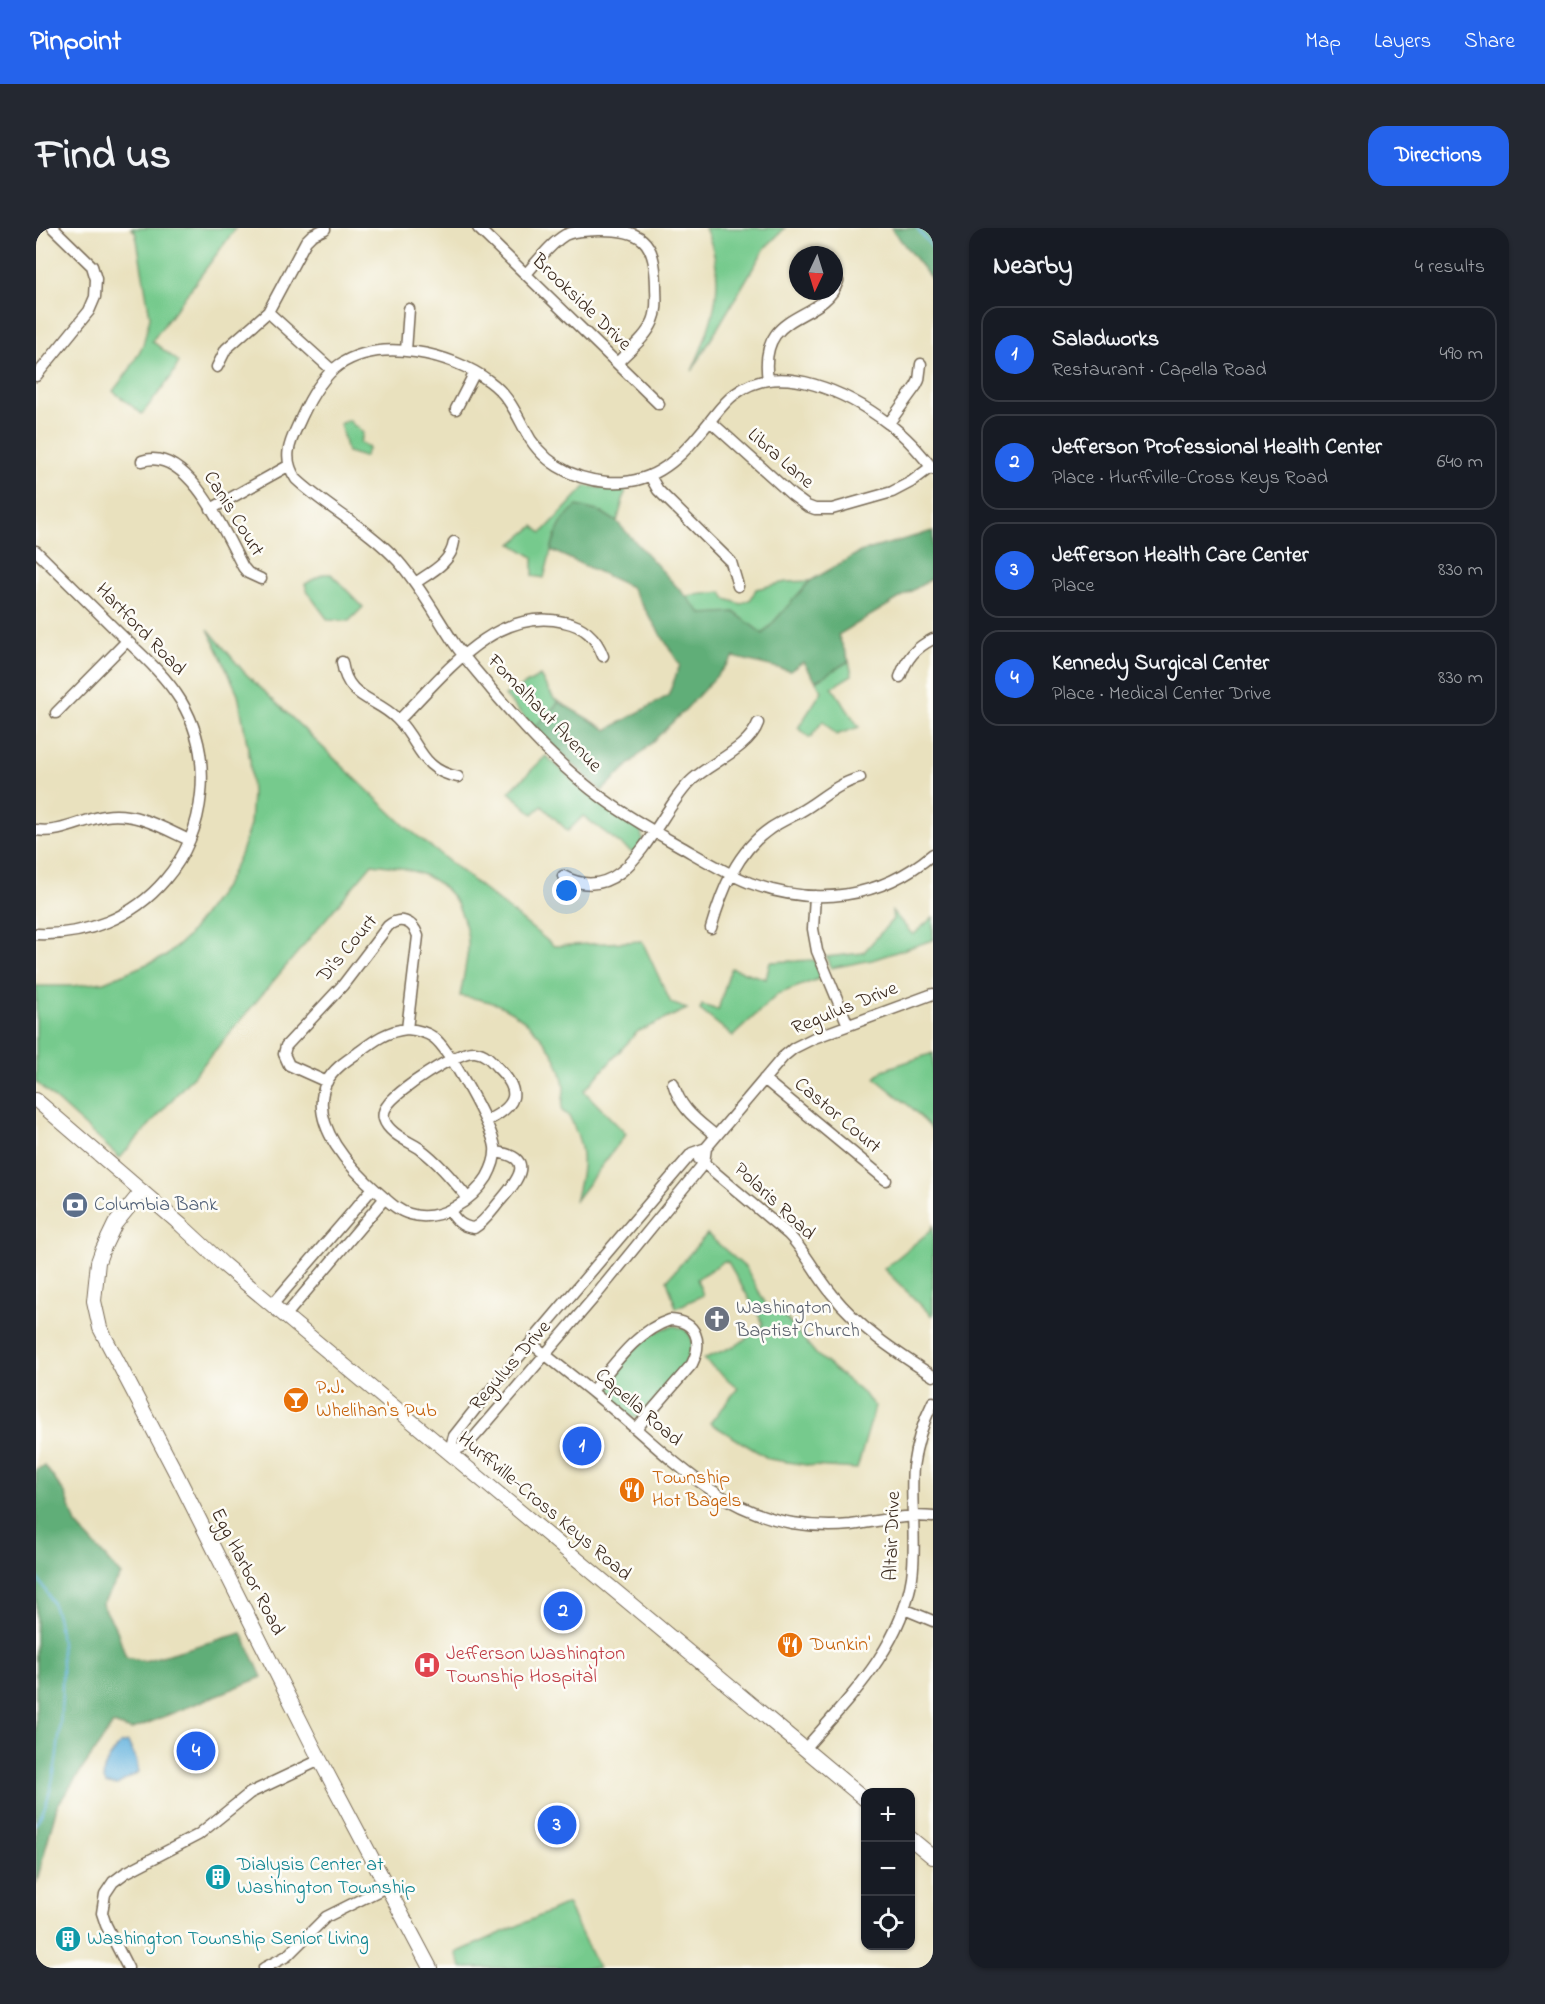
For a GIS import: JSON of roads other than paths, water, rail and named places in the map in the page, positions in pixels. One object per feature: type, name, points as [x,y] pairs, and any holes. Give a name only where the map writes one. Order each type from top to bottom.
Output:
[{"type":"main road","name":"Hurffville-Cross Keys Road","points":[[36,1100],[224,1265],[861,1796]]},
{"type":"main road","points":[[119,1220],[126,1207],[128,1193],[123,1174]]},
{"type":"main road","name":"Egg Harbor Road","points":[[141,1191],[119,1220],[102,1251],[96,1271],[94,1301],[100,1328],[177,1475],[320,1760],[430,1968]]},
{"type":"main road","points":[[915,1842],[933,1857]]},
{"type":"street","points":[[36,376],[89,311],[96,291],[94,272],[87,260],[53,228]]},
{"type":"street","name":"Brookside Drive","points":[[478,228],[659,404]]},
{"type":"street","points":[[217,367],[226,349],[268,312],[306,241],[312,235],[325,229]]},
{"type":"street","points":[[526,274],[560,239],[573,232],[619,230],[644,241],[651,251],[655,264],[655,317],[648,331],[617,363]]},
{"type":"street","points":[[768,380],[767,356],[774,338],[788,322],[826,300]]},
{"type":"street","points":[[406,351],[409,309]]},
{"type":"street","points":[[268,312],[332,370]]},
{"type":"street","points":[[211,509],[288,466],[289,447],[305,410],[315,391],[332,370],[346,360],[384,350],[406,351],[437,357],[476,372],[508,399],[536,447],[560,468],[583,479],[629,482],[650,476],[676,460],[736,393],[755,383],[768,380],[796,380],[858,404],[889,423],[932,468]]},
{"type":"street","points":[[889,423],[916,386],[921,373],[921,364]]},
{"type":"street","points":[[456,409],[476,372]]},
{"type":"street","name":"Libra Lane","points":[[710,421],[792,495],[815,509],[832,509],[892,492],[932,468]]},
{"type":"street","name":"Canis Court","points":[[142,461],[156,459],[175,466],[190,479],[211,509],[243,567],[248,573],[261,579]]},
{"type":"street","name":"Fomalhaut Avenue","points":[[288,466],[301,484],[381,544],[400,564],[464,656],[513,713],[570,771],[604,799],[655,831],[750,883],[814,896],[839,896],[870,890],[906,874],[933,854]]},
{"type":"street","points":[[650,476],[658,490],[731,562],[738,586]]},
{"type":"street","points":[[415,584],[448,559],[453,551],[454,542]]},
{"type":"street","name":"Hartford Road","points":[[36,551],[128,641],[175,692],[186,711],[197,739],[201,766],[201,794],[197,820],[179,861],[165,880],[146,899],[124,914],[105,923],[75,932],[36,934]]},
{"type":"street","points":[[399,720],[483,640],[501,629],[521,622],[550,619],[570,623],[594,638],[603,656]]},
{"type":"street","points":[[900,677],[914,650],[933,639]]},
{"type":"street","points":[[56,713],[128,641]]},
{"type":"street","points":[[342,662],[343,672],[355,690],[399,720],[423,757],[431,765],[441,772],[458,777]]},
{"type":"street","points":[[563,876],[577,882],[597,882],[608,879],[625,869],[640,854],[672,802],[685,787],[751,736],[758,723]]},
{"type":"street","points":[[711,928],[716,911],[744,851],[763,834],[841,784],[860,778]]},
{"type":"street","points":[[36,830],[60,829],[98,818],[119,815],[139,818],[189,840]]},
{"type":"street","points":[[814,896],[813,930],[817,951],[848,1025]]},
{"type":"street","name":"Di's Court","points":[[327,1082],[289,1065],[284,1054],[286,1046],[343,985],[388,926],[398,921],[404,921],[413,926],[418,936],[407,1029]]},
{"type":"street","name":"Regulus Drive","points":[[706,1148],[777,1063],[794,1048],[848,1025],[933,994]]},
{"type":"street","points":[[407,1029],[432,1036],[451,1059],[486,1121],[495,1152],[486,1178],[467,1197],[449,1210],[437,1215],[418,1216],[403,1211],[385,1198],[348,1164],[332,1138],[323,1108],[327,1082],[342,1064],[380,1037],[393,1031],[407,1029]]},
{"type":"street","points":[[467,1197],[437,1162],[391,1130],[384,1116],[386,1108],[430,1071],[469,1051],[480,1052],[488,1057],[510,1081],[513,1096],[508,1106],[498,1115],[486,1121]]},
{"type":"street","name":"Castor Court","points":[[764,1079],[886,1180]]},
{"type":"street","points":[[673,1083],[686,1111],[716,1136]]},
{"type":"street","points":[[692,1153],[706,1148],[704,1163]]},
{"type":"street","points":[[449,1210],[459,1223],[474,1228],[483,1221],[516,1182],[520,1171],[516,1158],[510,1154],[495,1152]]},
{"type":"street","name":"Regulus Drive","points":[[448,1453],[454,1436],[486,1396],[692,1153]]},
{"type":"street","name":"Polaris Road","points":[[692,1153],[800,1246],[826,1288],[860,1324],[891,1349],[933,1376]]},
{"type":"street","name":"Regulus Drive","points":[[448,1453],[468,1444],[704,1163]]},
{"type":"street","points":[[273,1304],[372,1188]]},
{"type":"street","points":[[286,1315],[385,1198]]},
{"type":"street","points":[[592,1391],[629,1348],[646,1333],[670,1320],[687,1324],[697,1337],[699,1345],[697,1355],[692,1364],[636,1429]]},
{"type":"street","name":"Capella Road","points":[[531,1343],[592,1391],[705,1487],[734,1504],[764,1516],[792,1523],[823,1526],[845,1526],[913,1517],[933,1518]]},
{"type":"street","points":[[486,1396],[500,1407]]},
{"type":"street","name":"Altair Drive","points":[[804,1750],[880,1659],[904,1610],[913,1567],[913,1475],[917,1446],[933,1402]]},
{"type":"street","points":[[904,1610],[933,1621]]},
{"type":"street","points":[[128,1968],[102,1913],[105,1894],[113,1882],[125,1873],[198,1835],[250,1793],[320,1760]]},
{"type":"street","points":[[264,1968],[291,1953],[327,1917],[388,1886]]},
{"type":"water","points":[[128,1742],[139,1772],[117,1785],[106,1784],[103,1774],[107,1763],[120,1744]]},
{"type":"waterway","points":[[917,228],[933,249]]},
{"type":"waterway","points":[[36,1575],[57,1615],[62,1666],[57,1755],[52,1783],[45,1806],[36,1824]]},
{"type":"place","name":"Columbia Bank","points":[[75,1205]]},
{"type":"place","name":"Washington Baptist Church","points":[[717,1319]]},
{"type":"place","name":"P.J. Whelihan's Pub","points":[[296,1400]]},
{"type":"place","name":"Saladworks","points":[[582,1446]]},
{"type":"place","name":"Township Hot Bagels","points":[[632,1490]]},
{"type":"place","name":"Jefferson Professional Health Center","points":[[563,1611]]},
{"type":"place","name":"Dunkin'","points":[[790,1645]]},
{"type":"place","name":"Jefferson Washington Township Hospital","points":[[427,1665]]},
{"type":"place","name":"Kennedy Surgical Center","points":[[196,1751]]},
{"type":"place","name":"Jefferson Health Care Center","points":[[557,1825]]},
{"type":"place","name":"Dialysis Center at Washington Township","points":[[218,1877]]},
{"type":"place","name":"Washington Township Senior Living","points":[[68,1939]]}]
